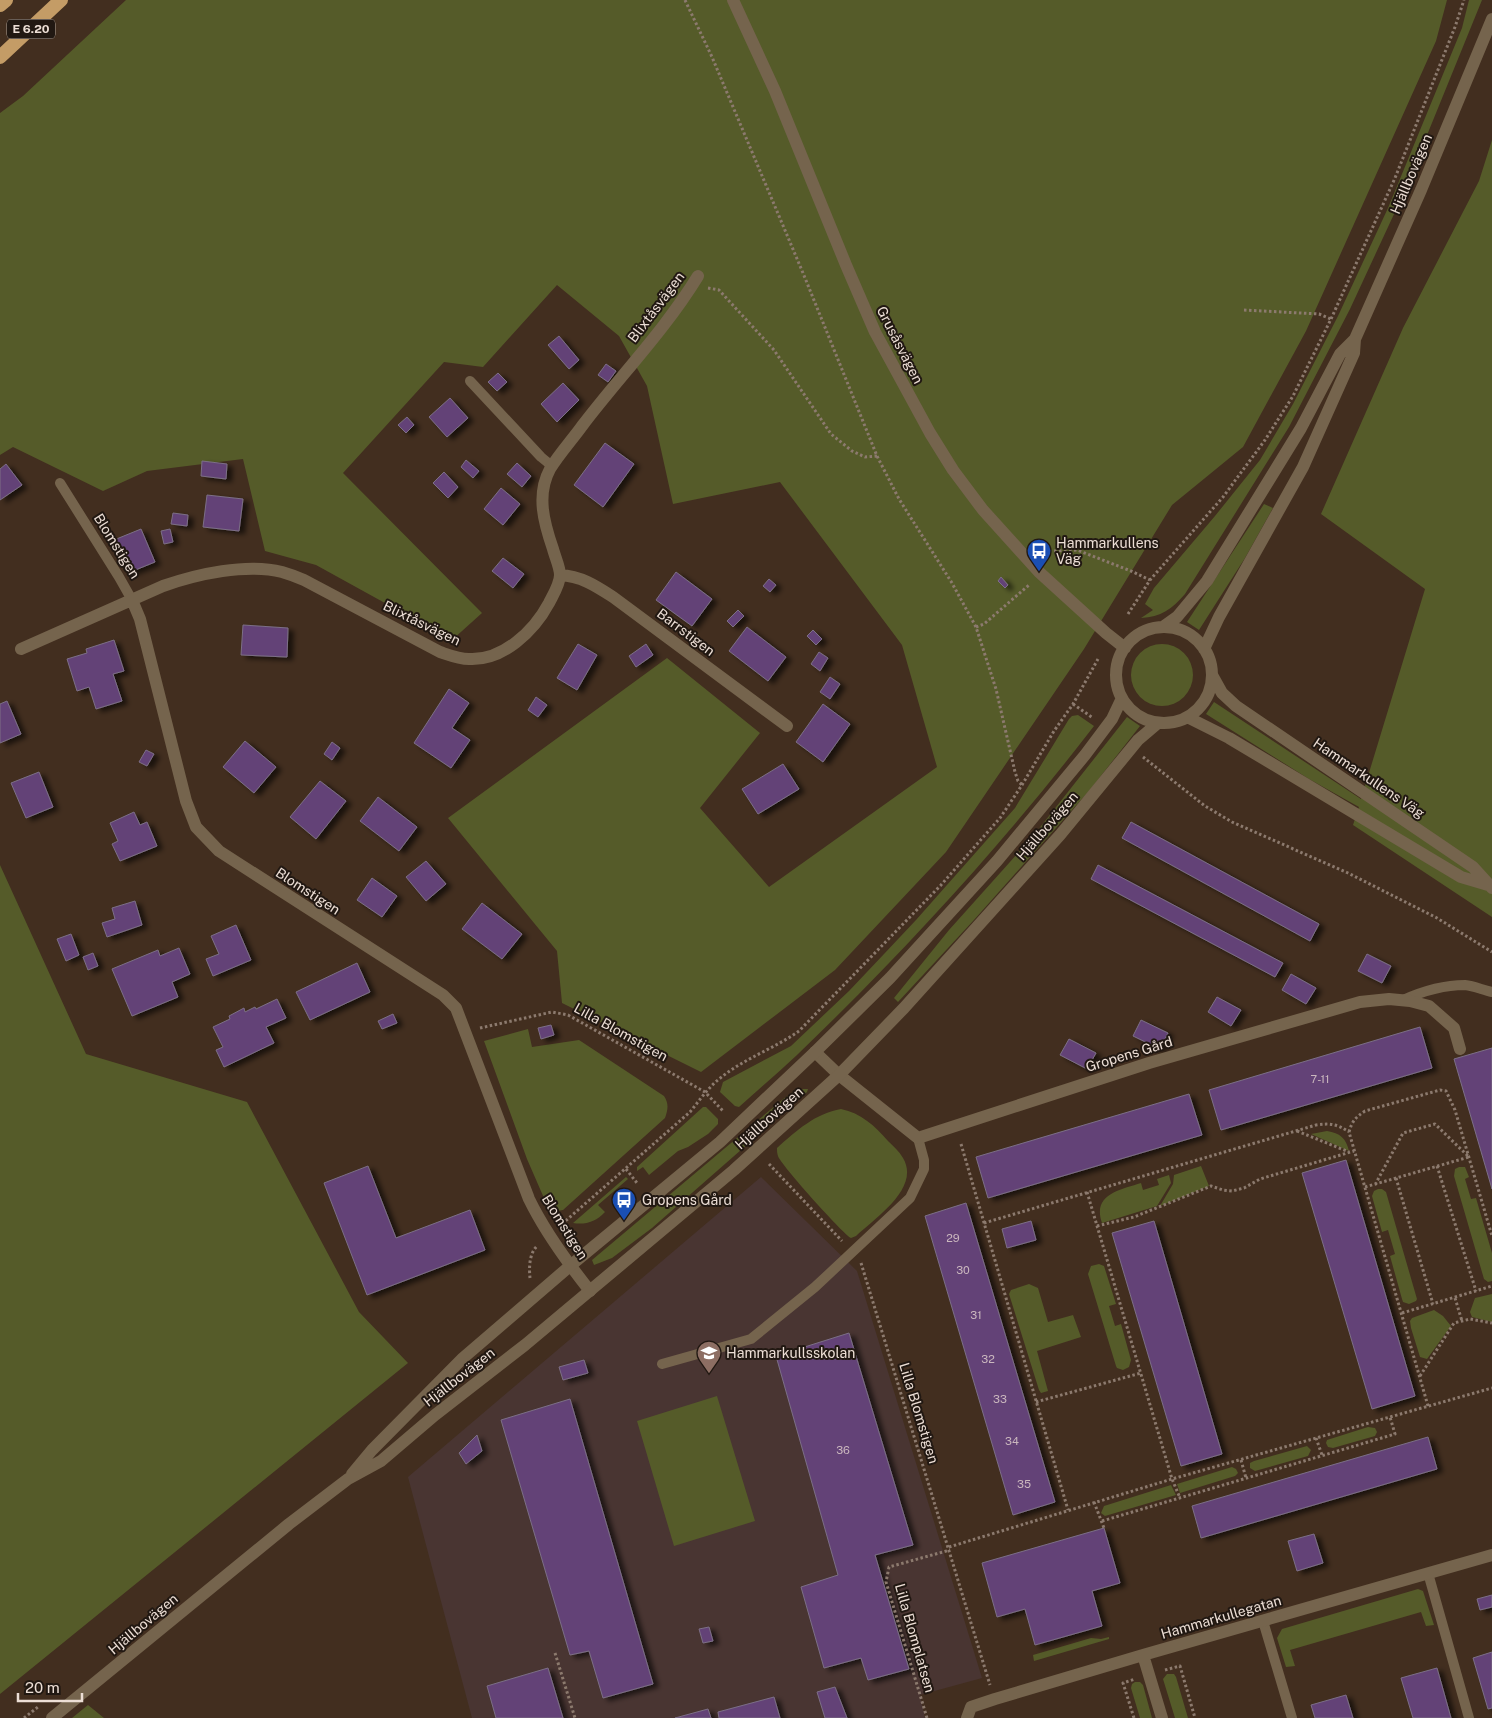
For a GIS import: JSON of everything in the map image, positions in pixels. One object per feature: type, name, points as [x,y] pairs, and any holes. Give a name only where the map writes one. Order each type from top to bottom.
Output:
[{"type":"highway","name":"E 6.20","points":[[0,5],[6,0]]},
{"type":"highway","name":"E 6.20","points":[[0,57],[61,0]]},
{"type":"street","name":"Grusåsvägen","points":[[733,0],[775,91],[846,265],[876,332],[939,448],[983,510],[1039,572],[1125,648]]},
{"type":"street","name":"Hjällbovägen","points":[[1204,649],[1219,617],[1303,467],[1354,353],[1355,339],[1421,190],[1492,19]]},
{"type":"street","name":"Blixtåsvägen","points":[[21,649],[163,586],[186,578],[232,570],[260,569],[281,572],[304,580],[440,652],[459,658],[470,659],[495,654],[510,647],[530,630],[546,609],[556,591],[560,575],[548,537],[542,500],[546,477],[552,466],[594,411],[681,304],[698,276]]},
{"type":"street","name":"Hjällbovägen","points":[[1163,627],[1176,617],[1207,581],[1301,428],[1340,354],[1355,339]]},
{"type":"street","name":"Barrstigen","points":[[560,575],[587,581],[613,596],[787,726]]},
{"type":"street","name":"Blomstigen","points":[[132,600],[140,619],[186,801],[196,827],[219,851],[443,995],[456,1008],[529,1199],[549,1236],[590,1291]]},
{"type":"street","points":[[1163,627],[1177,629],[1189,634],[1204,649],[1210,662],[1212,675],[1210,689],[1204,702],[1187,717],[1173,722],[1158,723],[1140,716],[1130,708],[1122,698],[1116,675],[1118,664],[1125,648],[1135,637],[1148,630],[1163,627]]},
{"type":"street","name":"Hammarkullens Väg","points":[[1212,675],[1222,693],[1236,706],[1473,867],[1490,886]]},
{"type":"street","name":"Hjällbovägen","points":[[348,1479],[372,1450],[463,1358],[570,1266],[720,1142],[890,978],[997,861],[1085,755],[1112,719],[1122,698]]},
{"type":"street","name":"Hammarkullens Väg","points":[[1187,717],[1229,738],[1461,877],[1490,886]]},
{"type":"street","name":"Hjällbovägen","points":[[52,1718],[289,1524],[348,1479],[381,1461],[435,1415],[525,1345],[734,1170],[838,1075],[953,956],[1060,835],[1138,740],[1158,723]]},
{"type":"street","name":"Gropens Gård","points":[[918,1138],[1149,1063],[1360,1002],[1389,999],[1404,1000],[1429,1006],[1454,1028],[1460,1050]]},
{"type":"street","points":[[815,1052],[838,1075],[918,1138]]},
{"type":"street","name":"Hammarkullegatan","points":[[967,1718],[971,1707],[995,1699],[1492,1555]]},
{"type":"street","points":[[1143,1655],[1162,1718]]},
{"type":"lane","points":[[470,381],[541,457],[552,466]]},
{"type":"lane","name":"Blomstigen","points":[[60,483],[132,600]]},
{"type":"lane","points":[[1404,1000],[1420,992],[1445,986],[1467,985],[1492,992]]},
{"type":"lane","points":[[662,1364],[751,1339],[815,1287],[910,1198],[924,1169],[924,1160],[918,1138]]},
{"type":"lane","points":[[1428,1574],[1469,1718]]},
{"type":"lane","points":[[1263,1621],[1292,1718]]},
{"type":"path","points":[[685,0],[712,57],[800,264],[877,456],[899,499],[952,582],[976,627],[996,689],[1015,772],[1018,781],[1022,785]]},
{"type":"path","points":[[1128,614],[1150,580],[1224,497],[1265,440],[1293,396],[1331,319],[1395,178],[1455,28],[1464,0]]},
{"type":"path","points":[[698,276],[701,287],[718,290],[774,350],[831,434],[852,451],[865,456],[877,456]]},
{"type":"path","points":[[1244,310],[1319,314],[1331,319]]},
{"type":"path","points":[[1054,551],[1077,550],[1150,580]]},
{"type":"path","points":[[976,627],[984,624],[1029,585]]},
{"type":"path","points":[[525,1285],[530,1278],[530,1266],[534,1250],[690,1112],[705,1092],[719,1079],[736,1066],[781,1044],[799,1031],[940,885],[1000,818],[1073,704],[1098,659]]},
{"type":"path","points":[[1073,704],[1096,720]]},
{"type":"path","points":[[1142,757],[1205,806],[1232,822],[1356,877],[1437,918],[1492,952]]},
{"type":"path","name":"Lilla Blomstigen","points":[[465,1032],[552,1012],[561,1012],[705,1092],[724,1112]]},
{"type":"path","points":[[1428,1406],[1349,1132],[1356,1117],[1365,1111],[1440,1090],[1446,1091],[1455,1110],[1492,1236]]},
{"type":"path","points":[[984,1223],[1296,1131],[1329,1123],[1339,1125],[1349,1132]]},
{"type":"path","points":[[1376,1184],[1402,1133],[1435,1124],[1469,1157]]},
{"type":"path","points":[[1296,1131],[1350,1152]]},
{"type":"path","points":[[960,1144],[1068,1510]]},
{"type":"path","points":[[1097,1226],[1134,1217],[1211,1186],[1232,1191],[1244,1188],[1260,1179],[1354,1151]]},
{"type":"path","points":[[1365,1187],[1469,1157]]},
{"type":"path","name":"Lilla Blomstigen","points":[[768,1164],[862,1264],[995,1699]]},
{"type":"path","points":[[1437,1166],[1476,1291]]},
{"type":"path","points":[[626,1170],[637,1183]]},
{"type":"path","points":[[1396,1178],[1433,1304]]},
{"type":"path","points":[[1087,1192],[1172,1479],[1180,1498]]},
{"type":"path","points":[[1402,1313],[1492,1286]]},
{"type":"path","points":[[1454,1298],[1462,1321]]},
{"type":"path","points":[[1420,1376],[1454,1323],[1470,1319],[1492,1323]]},
{"type":"path","points":[[1036,1402],[1140,1373]]},
{"type":"path","points":[[949,1548],[1172,1479],[1492,1388]]},
{"type":"path","points":[[1102,1521],[1395,1434],[1390,1417]]},
{"type":"path","points":[[1316,1438],[1322,1455]]},
{"type":"path","points":[[1240,1460],[1246,1478]]},
{"type":"path","points":[[1094,1502],[1104,1528]]},
{"type":"path","name":"Lilla Blomplatsen","points":[[927,1718],[886,1582],[889,1567],[949,1548]]},
{"type":"path","points":[[555,1653],[575,1718]]},
{"type":"path","points":[[1180,1666],[1196,1718]]},
{"type":"path","points":[[24,1718],[42,1703]]},
{"type":"shaded area","name":"Hammarkullsskolan","points":[[761,1177],[857,1271],[982,1678],[920,1695],[925,1718],[472,1718],[408,1477]]},
{"type":"green space","points":[[126,0],[1447,0],[1436,41],[1306,331],[1243,447],[1172,505],[1084,649],[946,852],[835,970],[701,1072],[562,1003],[557,951],[448,818],[667,658],[760,733],[700,808],[769,887],[937,767],[902,645],[780,482],[673,504],[647,386],[619,336],[557,285],[483,367],[444,362],[343,473],[482,613],[452,640],[316,565],[265,551],[243,459],[147,471],[103,491],[13,447],[0,455],[0,113],[23,96]]},
{"type":"green space","points":[[1469,0],[1482,0],[1401,199],[1350,309],[1289,427],[1185,594],[1166,611],[1154,616],[1141,618],[1153,610],[1145,604],[1154,588],[1260,460],[1293,404],[1338,316],[1388,208],[1462,28]]},
{"type":"green space","points":[[1492,140],[1492,917],[1353,825],[1359,807],[1309,779],[1206,714],[1214,702],[1361,799],[1425,589],[1321,514],[1403,328],[1479,181]]},
{"type":"green space","points":[[1264,504],[1273,508],[1245,558],[1199,630],[1187,622]]},
{"type":"green space","points":[[1162,644],[1179,649],[1184,653],[1188,658],[1193,675],[1188,692],[1184,697],[1179,701],[1162,706],[1145,701],[1140,697],[1136,692],[1131,675],[1136,658],[1140,653],[1145,649]]},
{"type":"green space","points":[[1078,715],[1094,726],[1060,770],[989,854],[876,977],[837,1016],[790,1062],[739,1107],[735,1106],[720,1092],[723,1082],[791,1046],[849,991],[916,920],[1015,808],[1069,719],[1072,716]]},
{"type":"green space","points":[[1127,717],[1140,726],[1089,791],[898,1002],[894,998],[949,930],[1034,835]]},
{"type":"green space","points":[[0,865],[86,1054],[247,1102],[359,1312],[408,1363],[0,1694]]},
{"type":"green space","points":[[528,1029],[532,1047],[579,1040],[664,1096],[667,1104],[665,1118],[563,1210],[552,1212],[547,1205],[527,1159],[484,1041]]},
{"type":"green space","points":[[808,1089],[807,1092],[652,1228],[612,1258],[594,1265],[592,1260],[782,1100],[793,1092]]},
{"type":"green space","points":[[703,1107],[706,1107],[718,1119],[718,1124],[708,1134],[678,1151],[649,1175],[643,1167],[637,1171],[637,1167]]},
{"type":"green space","points":[[841,1109],[861,1117],[873,1125],[900,1153],[907,1169],[906,1180],[893,1202],[856,1236],[851,1238],[800,1185],[781,1162],[777,1152],[777,1148],[807,1124],[823,1114]]},
{"type":"green space","points":[[1327,1131],[1342,1137],[1349,1151],[1311,1134]]},
{"type":"green space","points":[[1201,1166],[1209,1186],[1160,1206],[1173,1184],[1174,1175]]},
{"type":"green space","points":[[1465,1167],[1469,1177],[1465,1179],[1471,1199],[1476,1198],[1492,1253],[1492,1281],[1488,1282],[1484,1279],[1454,1176],[1455,1169]]},
{"type":"green space","points":[[1169,1175],[1171,1183],[1157,1206],[1102,1223],[1100,1213],[1104,1199],[1117,1191],[1141,1183],[1143,1190],[1159,1185],[1157,1179]]},
{"type":"green space","points":[[626,1177],[628,1179],[598,1205],[605,1212],[602,1215],[590,1222],[582,1224],[573,1223]]},
{"type":"green space","points":[[1378,1189],[1386,1192],[1417,1299],[1409,1304],[1403,1302],[1390,1256],[1395,1254],[1388,1230],[1382,1232],[1372,1196],[1374,1191]]},
{"type":"green space","points":[[1099,1264],[1104,1266],[1116,1304],[1109,1306],[1115,1326],[1121,1324],[1131,1360],[1129,1367],[1123,1370],[1116,1366],[1088,1274],[1091,1266]]},
{"type":"green space","points":[[1029,1284],[1038,1288],[1048,1322],[1073,1315],[1081,1337],[1037,1351],[1048,1391],[1041,1393],[1009,1294],[1011,1290]]},
{"type":"green space","points":[[1492,1294],[1492,1322],[1472,1317],[1470,1312],[1475,1298]]},
{"type":"green space","points":[[1434,1310],[1443,1316],[1451,1326],[1427,1359],[1420,1357],[1410,1321],[1412,1318]]},
{"type":"green space","points":[[717,1396],[755,1521],[674,1546],[637,1421]]},
{"type":"green space","points":[[1368,1427],[1375,1428],[1377,1432],[1375,1436],[1333,1448],[1328,1447],[1326,1443],[1327,1440]]},
{"type":"green space","points":[[1307,1446],[1311,1450],[1308,1456],[1255,1471],[1250,1468],[1250,1463],[1254,1461]]},
{"type":"green space","points":[[1232,1467],[1238,1473],[1235,1476],[1180,1493],[1177,1484]]},
{"type":"green space","points":[[1171,1485],[1176,1495],[1105,1516],[1101,1513],[1104,1506]]},
{"type":"green space","points":[[1418,1589],[1423,1591],[1434,1625],[1426,1626],[1421,1612],[1290,1650],[1295,1666],[1286,1667],[1277,1638],[1282,1629]]},
{"type":"green space","points":[[1109,1637],[1109,1639],[1034,1661],[1033,1655],[1091,1638],[1101,1639]]},
{"type":"green space","points":[[1167,1674],[1174,1674],[1176,1677],[1188,1718],[1175,1718],[1163,1679]]},
{"type":"green space","points":[[1135,1682],[1140,1682],[1143,1685],[1152,1718],[1140,1718],[1131,1688]]},
{"type":"green space","points":[[88,1705],[104,1718],[72,1718]]},
{"type":"building","points":[[559,336],[579,360],[569,369],[548,345]]},
{"type":"building","points":[[606,364],[616,371],[608,382],[598,375]]},
{"type":"building","points":[[498,373],[507,382],[497,391],[488,382]]},
{"type":"building","points":[[563,383],[579,400],[557,422],[541,404]]},
{"type":"building","points":[[450,398],[468,418],[447,437],[429,417]]},
{"type":"building","points":[[407,417],[414,425],[406,433],[398,425]]},
{"type":"building","points":[[605,443],[634,464],[603,507],[574,485]]},
{"type":"building","points":[[466,460],[479,471],[473,478],[461,467]]},
{"type":"building","points":[[202,461],[227,464],[226,479],[201,476]]},
{"type":"building","points":[[517,463],[531,476],[522,487],[507,474]]},
{"type":"building","points":[[6,464],[22,485],[0,500],[0,469]]},
{"type":"building","points":[[444,472],[458,487],[448,498],[433,483]]},
{"type":"building","points":[[501,488],[520,504],[503,525],[484,509]]},
{"type":"building","points":[[207,495],[243,499],[239,531],[203,527]]},
{"type":"building","points":[[173,513],[188,515],[187,526],[171,524]]},
{"type":"building","points":[[141,529],[155,562],[128,573],[114,540]]},
{"type":"building","points":[[170,529],[173,542],[164,544],[161,531]]},
{"type":"building","points":[[503,558],[524,574],[513,588],[492,571]]},
{"type":"building","points":[[676,572],[712,599],[692,626],[656,600]]},
{"type":"building","points":[[1001,577],[1008,585],[1005,588],[998,581]]},
{"type":"building","points":[[769,579],[776,585],[770,592],[763,586]]},
{"type":"building","points":[[738,610],[744,616],[733,627],[727,621]]},
{"type":"building","points":[[243,625],[288,628],[287,657],[241,655]]},
{"type":"building","points":[[747,627],[786,657],[768,681],[729,651]]},
{"type":"building","points":[[813,630],[822,639],[816,645],[807,636]]},
{"type":"building","points":[[114,640],[124,671],[113,674],[122,701],[96,709],[89,687],[77,691],[67,659],[87,653],[86,649]]},
{"type":"building","points":[[578,644],[597,655],[577,690],[557,678]]},
{"type":"building","points":[[646,644],[653,655],[636,667],[629,656]]},
{"type":"building","points":[[819,652],[828,658],[820,671],[811,664]]},
{"type":"building","points":[[830,677],[840,684],[830,699],[820,692]]},
{"type":"building","points":[[449,689],[469,703],[452,728],[470,740],[451,768],[414,743]]},
{"type":"building","points":[[536,697],[547,705],[538,717],[528,710]]},
{"type":"building","points":[[7,701],[21,734],[0,743],[0,704]]},
{"type":"building","points":[[823,704],[850,724],[823,762],[796,742]]},
{"type":"building","points":[[245,741],[276,767],[254,793],[223,767]]},
{"type":"building","points":[[332,742],[340,748],[332,760],[324,754]]},
{"type":"building","points":[[146,750],[154,754],[147,766],[139,762]]},
{"type":"building","points":[[783,764],[799,789],[758,814],[742,789]]},
{"type":"building","points":[[39,772],[53,807],[26,818],[11,783]]},
{"type":"building","points":[[320,781],[346,801],[316,839],[290,817]]},
{"type":"building","points":[[378,797],[417,827],[399,851],[360,821]]},
{"type":"building","points":[[134,812],[140,825],[147,822],[157,846],[120,861],[112,844],[118,841],[110,823]]},
{"type":"building","points":[[1131,822],[1319,924],[1310,941],[1122,838]]},
{"type":"building","points":[[426,861],[446,884],[426,901],[406,877]]},
{"type":"building","points":[[1098,865],[1283,963],[1275,977],[1091,879]]},
{"type":"building","points":[[372,878],[397,896],[382,917],[357,900]]},
{"type":"building","points":[[135,901],[142,925],[107,937],[102,923],[115,919],[112,908]]},
{"type":"building","points":[[482,903],[522,934],[502,959],[462,929]]},
{"type":"building","points":[[236,925],[251,960],[213,976],[206,959],[219,954],[211,936]]},
{"type":"building","points":[[71,934],[79,955],[66,961],[57,939]]},
{"type":"building","points":[[179,948],[190,974],[172,982],[178,997],[132,1016],[112,969],[158,950],[160,956]]},
{"type":"building","points":[[93,953],[98,966],[88,970],[83,957]]},
{"type":"building","points":[[1367,954],[1391,966],[1382,983],[1358,971]]},
{"type":"building","points":[[357,963],[370,992],[310,1020],[296,992]]},
{"type":"building","points":[[1291,974],[1316,988],[1306,1004],[1282,990]]},
{"type":"building","points":[[1217,997],[1241,1010],[1231,1026],[1208,1012]]},
{"type":"building","points":[[277,999],[286,1018],[266,1027],[274,1043],[224,1067],[216,1050],[223,1047],[213,1027],[230,1019],[229,1016],[244,1008],[245,1012]]},
{"type":"building","points":[[393,1014],[397,1023],[382,1029],[378,1021]]},
{"type":"building","points":[[1141,1020],[1168,1033],[1160,1049],[1133,1036]]},
{"type":"building","points":[[551,1025],[554,1035],[541,1039],[538,1028]]},
{"type":"building","points":[[1420,1027],[1432,1068],[1221,1130],[1209,1090]]},
{"type":"building","points":[[1069,1039],[1096,1053],[1087,1069],[1060,1055]]},
{"type":"building","points":[[1492,1048],[1492,1189],[1454,1059]]},
{"type":"building","points":[[1189,1094],[1202,1135],[988,1198],[976,1157]]},
{"type":"building","points":[[1346,1160],[1415,1396],[1372,1409],[1302,1173]]},
{"type":"building","points":[[368,1166],[396,1238],[470,1210],[485,1250],[367,1295],[324,1183]]},
{"type":"building","points":[[966,1203],[1055,1502],[1013,1515],[925,1216]]},
{"type":"building","points":[[1031,1221],[1036,1240],[1007,1248],[1002,1229]]},
{"type":"building","points":[[1154,1221],[1222,1454],[1181,1466],[1112,1233]]},
{"type":"building","name":"Hammarkullsskolan","points":[[849,1333],[913,1545],[875,1555],[909,1669],[868,1680],[861,1658],[824,1668],[801,1587],[838,1575],[776,1356]]},
{"type":"building","points":[[584,1360],[588,1373],[563,1380],[559,1367]]},
{"type":"building","points":[[570,1399],[653,1684],[603,1698],[589,1651],[570,1655],[501,1420]]},
{"type":"building","points":[[477,1435],[482,1451],[466,1464],[459,1453]]},
{"type":"building","points":[[1428,1437],[1437,1469],[1201,1538],[1192,1506]]},
{"type":"building","points":[[1104,1528],[1120,1583],[1092,1591],[1102,1626],[1035,1645],[1025,1609],[997,1617],[982,1563]]},
{"type":"building","points":[[1314,1534],[1323,1563],[1297,1571],[1288,1541]]},
{"type":"building","points":[[1492,1595],[1492,1607],[1480,1610],[1477,1599]]},
{"type":"building","points":[[709,1627],[713,1641],[703,1643],[699,1629]]},
{"type":"building","points":[[1492,1652],[1492,1708],[1488,1709],[1473,1658]]},
{"type":"building","points":[[548,1668],[563,1718],[496,1718],[487,1686]]},
{"type":"building","points":[[1437,1668],[1451,1718],[1413,1718],[1401,1678]]},
{"type":"building","points":[[835,1687],[847,1718],[825,1718],[817,1692]]},
{"type":"building","points":[[1346,1695],[1353,1718],[1315,1718],[1311,1705]]},
{"type":"building","points":[[774,1697],[780,1718],[719,1718],[718,1712]]},
{"type":"building","points":[[708,1709],[711,1718],[675,1718]]},
{"type":"place","name":"Hammarkullens Väg","points":[[1039,572]]},
{"type":"place","name":"Gropens Gård","points":[[624,1221]]},
{"type":"place","name":"Hammarkullsskolan","points":[[709,1374]]}]
